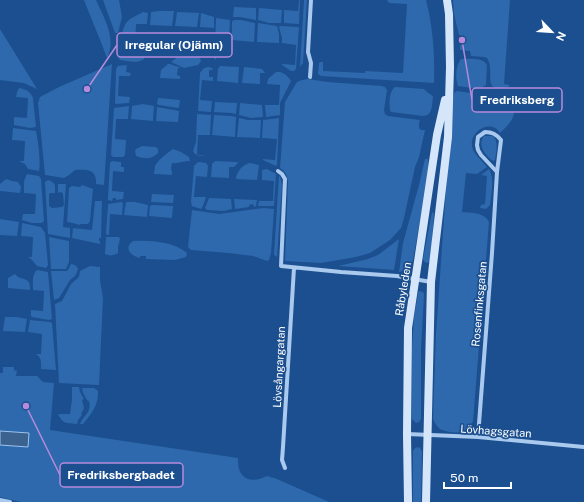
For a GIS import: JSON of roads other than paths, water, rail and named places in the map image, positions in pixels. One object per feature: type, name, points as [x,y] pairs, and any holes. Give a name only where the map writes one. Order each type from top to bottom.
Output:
[{"type":"main road","name":"Råbyleden","points":[[426,502],[431,282],[448,137],[450,67],[449,14],[446,0]]},
{"type":"main road","name":"Råbyleden","points":[[408,502],[408,328],[437,135],[449,82]]},
{"type":"street","points":[[310,77],[311,63],[308,52],[311,0]]},
{"type":"street","name":"Rosenfinksgatan","points":[[478,437],[497,172],[501,140],[498,136],[491,132],[485,132],[478,137],[477,145],[482,155],[497,172]]},
{"type":"street","points":[[278,171],[285,179],[281,266],[397,276],[431,282]]},
{"type":"street","name":"Lövsångargatan","points":[[285,468],[282,460],[294,268]]},
{"type":"street","name":"Lövhagsgatan","points":[[407,434],[478,437],[584,447]]},
{"type":"street","points":[[0,500],[10,502]]},
{"type":"place","name":"Fredriksberg","points":[[462,40]]},
{"type":"place","name":"Irregular (Ojämn)","points":[[87,89]]},
{"type":"place","name":"Fredriksbergbadet","points":[[26,406]]}]
